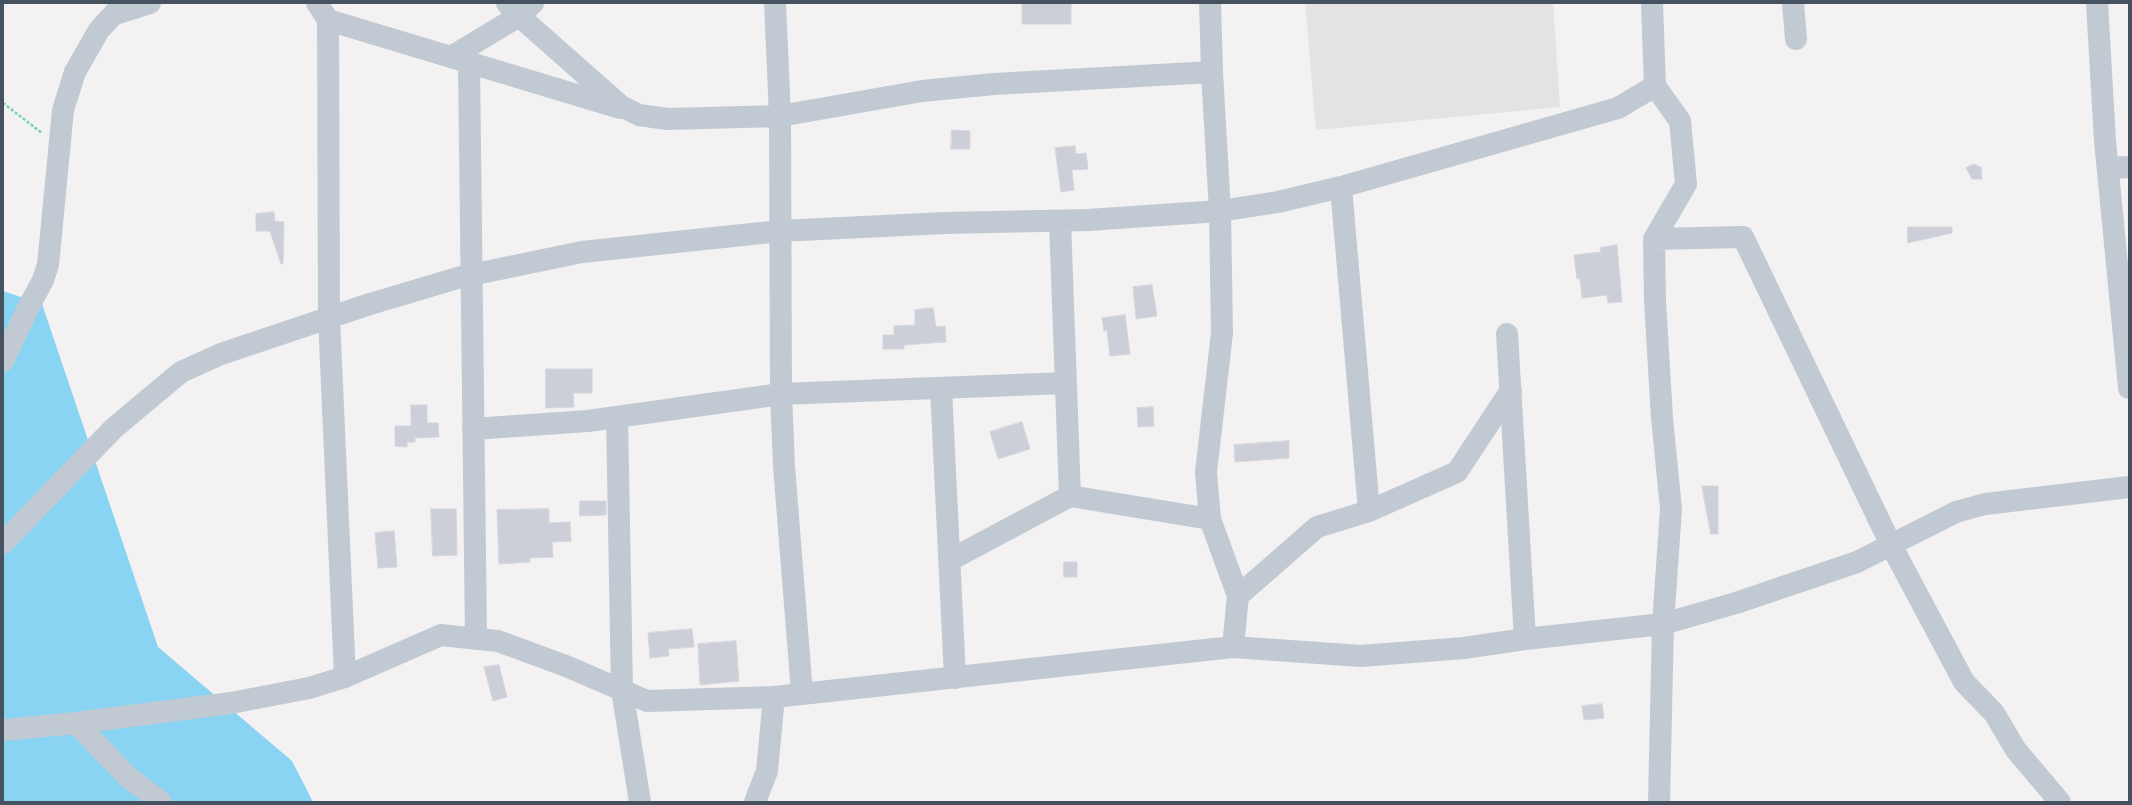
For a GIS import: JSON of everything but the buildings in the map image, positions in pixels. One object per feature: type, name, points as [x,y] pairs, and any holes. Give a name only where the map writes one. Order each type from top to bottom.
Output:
[{"type":"street","points":[[3,361],[28,308],[44,280],[48,265],[58,146],[63,110],[75,72],[99,30],[120,9],[150,3]]},
{"type":"street","points":[[775,3],[780,116],[781,394],[784,466],[802,693]]},
{"type":"street","points":[[1210,3],[1212,72],[1220,211],[1222,333],[1206,472],[1210,520],[1238,596],[1233,647]]},
{"type":"street","points":[[1652,3],[1655,86],[1680,121],[1686,184],[1654,239],[1655,301],[1662,418],[1671,509],[1663,624],[1659,802]]},
{"type":"street","points":[[1793,3],[1796,39]]},
{"type":"street","points":[[2097,3],[2108,168],[2129,388]]},
{"type":"street","points":[[460,60],[520,7],[628,111]]},
{"type":"street","points":[[345,677],[329,318],[323,12],[460,60],[640,115],[667,119],[780,116],[922,91],[994,84],[1212,72]]},
{"type":"street","points":[[460,60],[472,275],[476,639]]},
{"type":"street","points":[[3,543],[114,428],[181,372],[221,354],[370,304],[472,275],[582,252],[780,231],[945,223],[1060,221],[1220,211],[1278,202],[1341,186],[1618,108],[1655,86]]},
{"type":"street","points":[[2108,168],[2129,167]]},
{"type":"street","points":[[1341,186],[1369,511]]},
{"type":"street","points":[[1060,221],[1070,496]]},
{"type":"street","points":[[1654,239],[1743,237],[1891,545],[1964,682],[1990,708],[2001,723],[2016,750],[2060,802]]},
{"type":"street","points":[[1507,334],[1525,639]]},
{"type":"street","points":[[474,429],[588,421],[781,394],[1066,383]]},
{"type":"street","points":[[941,388],[955,678]]},
{"type":"street","points":[[1238,596],[1316,527],[1369,511],[1457,472],[1511,390]]},
{"type":"street","points":[[617,417],[622,690],[640,802]]},
{"type":"street","points":[[3,730],[76,723],[230,703],[309,688],[345,677],[441,635],[504,644],[566,666],[647,701],[774,697],[1233,647],[1361,656],[1464,648],[1525,639],[1663,624],[1736,603],[1849,565],[1956,512],[1985,504],[2129,487]]},
{"type":"street","points":[[950,560],[1070,496],[1210,520]]},
{"type":"street","points":[[755,802],[767,771],[774,697]]},
{"type":"street","points":[[76,723],[128,777],[162,802]]},
{"type":"path","points":[[3,103],[58,146]]},
{"type":"shaded area","points":[[1305,3],[1553,3],[1560,107],[1316,130]]},
{"type":"water","points":[[3,291],[42,304],[158,647],[292,761],[313,802],[3,802]]}]
